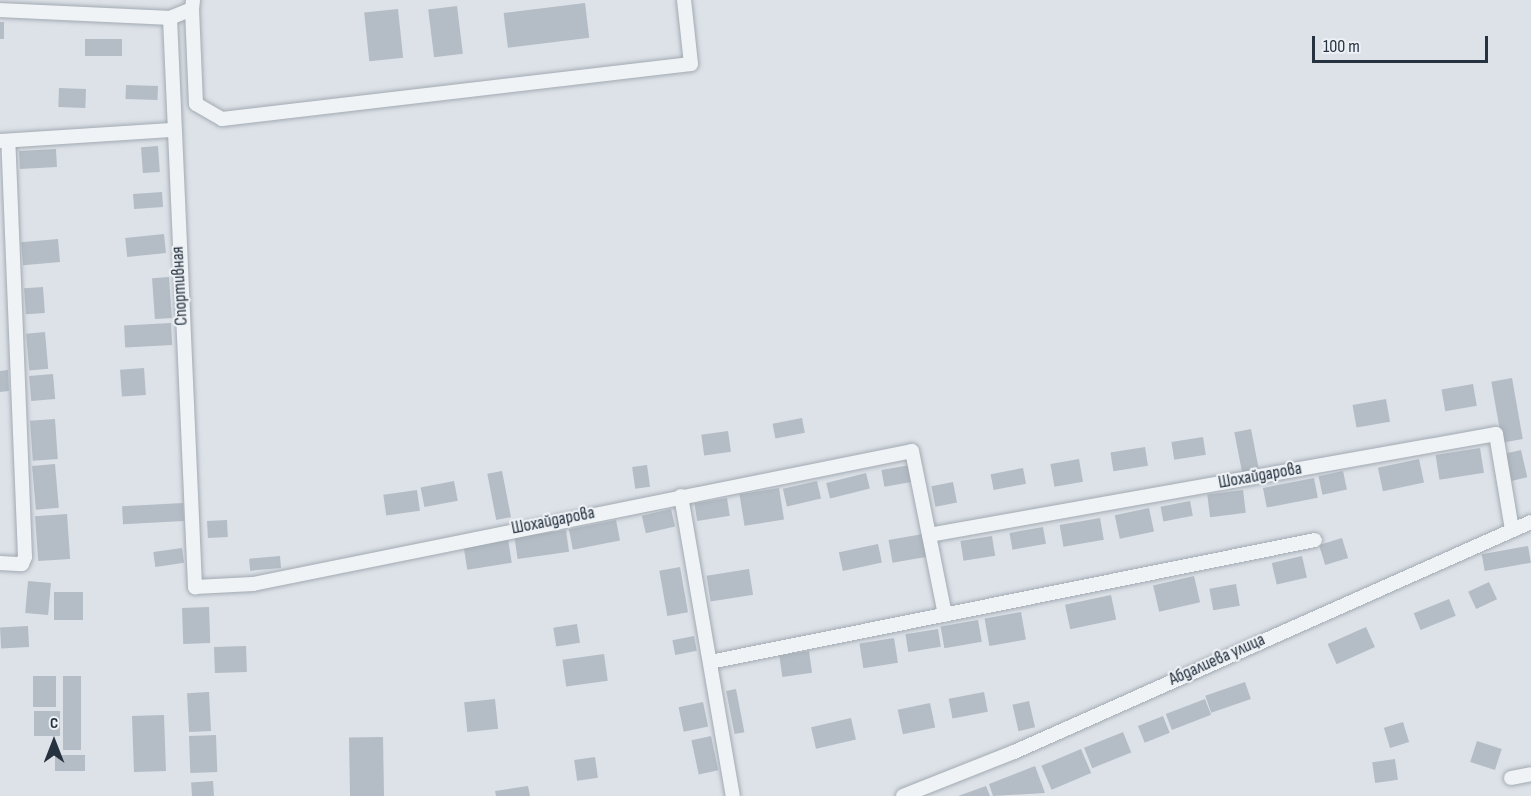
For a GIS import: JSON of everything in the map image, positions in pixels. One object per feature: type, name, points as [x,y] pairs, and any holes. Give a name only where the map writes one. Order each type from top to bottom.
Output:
[{"type":"street","points":[[0,10],[170,18],[192,5],[196,104],[222,119],[692,64],[684,0]]},
{"type":"street","name":"Спортивная","points":[[170,18],[172,130],[195,587]]},
{"type":"street","points":[[0,563],[22,564],[25,557],[4,141],[172,130]]},
{"type":"street","name":"Шохайдарова","points":[[195,587],[253,584],[912,451],[929,535],[1496,434],[1512,530]]},
{"type":"street","points":[[681,496],[733,796]]},
{"type":"street","name":"Абдалиева улица","points":[[903,796],[1531,522]]},
{"type":"street","points":[[929,535],[945,615]]},
{"type":"street","points":[[710,662],[1315,540]]},
{"type":"street","points":[[1511,778],[1531,774]]},
{"type":"building","points":[[585,3],[589,38],[508,48],[504,13]]},
{"type":"building","points":[[457,6],[463,54],[434,57],[428,10]]},
{"type":"building","points":[[398,9],[403,58],[369,61],[364,13]]},
{"type":"building","points":[[0,22],[4,22],[4,39],[0,39]]},
{"type":"building","points":[[85,39],[122,39],[122,56],[85,56]]},
{"type":"building","points":[[126,85],[158,86],[157,100],[126,99]]},
{"type":"building","points":[[59,88],[86,89],[85,108],[58,107]]},
{"type":"building","points":[[158,146],[160,172],[143,173],[141,147]]},
{"type":"building","points":[[56,149],[57,167],[20,169],[19,151]]},
{"type":"building","points":[[162,192],[163,207],[134,209],[133,194]]},
{"type":"building","points":[[164,234],[166,253],[127,257],[125,238]]},
{"type":"building","points":[[58,239],[60,262],[23,265],[21,242]]},
{"type":"building","points":[[169,277],[172,318],[155,319],[152,278]]},
{"type":"building","points":[[43,287],[45,313],[26,314],[24,288]]},
{"type":"building","points":[[171,323],[172,345],[125,347],[124,325]]},
{"type":"building","points":[[45,332],[48,369],[29,371],[26,334]]},
{"type":"building","points":[[144,368],[146,395],[122,397],[120,370]]},
{"type":"building","points":[[8,370],[9,391],[0,392],[0,371]]},
{"type":"building","points":[[53,374],[55,399],[31,401],[29,376]]},
{"type":"building","points":[[1512,378],[1523,439],[1502,443],[1491,382]]},
{"type":"building","points":[[1473,384],[1477,406],[1445,411],[1441,390]]},
{"type":"building","points":[[1386,399],[1390,422],[1357,428],[1353,405]]},
{"type":"building","points":[[802,418],[805,433],[775,438],[773,424]]},
{"type":"building","points":[[55,419],[58,459],[33,461],[30,421]]},
{"type":"building","points":[[1251,429],[1259,469],[1242,472],[1234,432]]},
{"type":"building","points":[[728,431],[731,452],[704,456],[701,435]]},
{"type":"building","points":[[1203,437],[1206,455],[1174,460],[1171,442]]},
{"type":"building","points":[[1145,447],[1148,466],[1113,471],[1110,452]]},
{"type":"building","points":[[1480,448],[1484,473],[1439,480],[1436,455]]},
{"type":"building","points":[[1521,450],[1527,477],[1512,481],[1505,454]]},
{"type":"building","points":[[1079,459],[1083,482],[1054,487],[1050,464]]},
{"type":"building","points":[[1419,459],[1424,482],[1383,491],[1378,468]]},
{"type":"building","points":[[55,464],[59,508],[36,510],[32,466]]},
{"type":"building","points":[[647,465],[650,487],[635,489],[632,467]]},
{"type":"building","points":[[910,465],[913,482],[884,487],[881,470]]},
{"type":"building","points":[[1023,468],[1026,484],[994,490],[991,474]]},
{"type":"building","points":[[502,471],[511,517],[496,520],[487,474]]},
{"type":"building","points":[[1343,471],[1347,490],[1322,495],[1319,476]]},
{"type":"building","points":[[866,473],[870,489],[830,498],[826,483]]},
{"type":"building","points":[[1314,478],[1318,498],[1267,508],[1263,488]]},
{"type":"building","points":[[454,481],[458,501],[424,507],[421,487]]},
{"type":"building","points":[[817,481],[821,499],[787,506],[783,489]]},
{"type":"building","points":[[953,482],[957,503],[935,507],[931,486]]},
{"type":"building","points":[[779,488],[784,520],[744,526],[739,494]]},
{"type":"building","points":[[417,490],[420,511],[386,516],[383,495]]},
{"type":"building","points":[[1243,490],[1246,513],[1210,517],[1207,494]]},
{"type":"building","points":[[727,498],[730,516],[697,521],[694,503]]},
{"type":"building","points":[[1190,501],[1193,516],[1163,521],[1161,507]]},
{"type":"building","points":[[183,503],[184,521],[123,524],[122,506]]},
{"type":"building","points":[[1149,508],[1154,531],[1120,539],[1115,515]]},
{"type":"building","points":[[671,509],[675,527],[646,533],[642,516]]},
{"type":"building","points":[[67,514],[70,559],[38,561],[35,516]]},
{"type":"building","points":[[1100,518],[1104,540],[1063,547],[1060,525]]},
{"type":"building","points":[[227,520],[228,537],[208,538],[207,521]]},
{"type":"building","points":[[616,520],[620,541],[573,550],[569,529]]},
{"type":"building","points":[[1043,527],[1046,544],[1012,550],[1010,533]]},
{"type":"building","points":[[566,530],[569,552],[518,559],[515,537]]},
{"type":"building","points":[[923,534],[927,557],[893,563],[889,540]]},
{"type":"building","points":[[992,536],[995,556],[964,561],[960,541]]},
{"type":"building","points":[[1342,538],[1348,558],[1325,565],[1319,545]]},
{"type":"building","points":[[508,539],[512,563],[467,570],[464,546]]},
{"type":"building","points":[[878,544],[882,563],[843,571],[839,552]]},
{"type":"building","points":[[1528,546],[1531,563],[1485,571],[1482,554]]},
{"type":"building","points":[[182,548],[184,563],[155,567],[153,552]]},
{"type":"building","points":[[280,556],[281,568],[250,571],[249,559]]},
{"type":"building","points":[[1302,556],[1307,577],[1277,584],[1272,563]]},
{"type":"building","points":[[680,567],[688,612],[667,616],[659,571]]},
{"type":"building","points":[[749,569],[753,595],[711,601],[707,576]]},
{"type":"building","points":[[1194,576],[1200,602],[1159,612],[1153,585]]},
{"type":"building","points":[[28,581],[51,583],[48,615],[25,613]]},
{"type":"building","points":[[1489,582],[1497,599],[1476,609],[1468,592]]},
{"type":"building","points":[[1236,584],[1240,606],[1213,610],[1209,589]]},
{"type":"building","points":[[54,592],[83,592],[83,620],[54,620]]},
{"type":"building","points":[[1111,595],[1116,619],[1070,629],[1065,605]]},
{"type":"building","points":[[1449,599],[1456,616],[1421,630],[1414,613]]},
{"type":"building","points":[[209,607],[210,643],[183,644],[182,608]]},
{"type":"building","points":[[1021,612],[1026,640],[989,646],[985,618]]},
{"type":"building","points":[[978,620],[982,642],[944,648],[941,627]]},
{"type":"building","points":[[577,624],[580,643],[556,647],[553,628]]},
{"type":"building","points":[[28,626],[29,647],[1,648],[0,627]]},
{"type":"building","points":[[1366,627],[1375,647],[1337,664],[1328,644]]},
{"type":"building","points":[[938,629],[941,647],[908,652],[905,634]]},
{"type":"building","points":[[694,636],[697,651],[675,655],[672,640]]},
{"type":"building","points":[[894,638],[898,663],[863,668],[859,643]]},
{"type":"building","points":[[246,646],[247,672],[215,673],[214,647]]},
{"type":"building","points":[[809,651],[812,673],[782,677],[779,655]]},
{"type":"building","points":[[604,654],[608,681],[566,687],[562,660]]},
{"type":"building","points":[[33,676],[56,676],[56,707],[33,707]]},
{"type":"building","points":[[63,676],[81,676],[81,750],[63,750]]},
{"type":"building","points":[[1245,682],[1251,699],[1211,713],[1205,696]]},
{"type":"building","points":[[736,689],[744,732],[735,734],[726,691]]},
{"type":"building","points":[[209,692],[211,731],[189,732],[187,693]]},
{"type":"building","points":[[984,692],[988,712],[952,719],[949,699]]},
{"type":"building","points":[[495,699],[498,729],[467,732],[464,702]]},
{"type":"building","points":[[1205,699],[1211,715],[1172,730],[1166,714]]},
{"type":"building","points":[[1029,701],[1035,727],[1019,731],[1012,705]]},
{"type":"building","points":[[703,702],[708,726],[684,732],[679,707]]},
{"type":"building","points":[[930,703],[935,727],[903,734],[898,710]]},
{"type":"building","points":[[34,711],[60,711],[60,736],[34,736]]},
{"type":"building","points":[[164,715],[166,771],[134,772],[132,716]]},
{"type":"building","points":[[1163,716],[1170,733],[1145,743],[1138,726]]},
{"type":"building","points":[[851,718],[856,739],[816,749],[811,727]]},
{"type":"building","points":[[1403,722],[1409,742],[1390,748],[1384,728]]},
{"type":"building","points":[[1123,732],[1131,752],[1092,768],[1084,748]]},
{"type":"building","points":[[216,735],[217,772],[190,773],[189,736]]},
{"type":"building","points":[[711,736],[718,770],[699,774],[691,740]]},
{"type":"building","points":[[383,737],[384,796],[350,796],[349,738]]},
{"type":"building","points":[[1477,741],[1502,749],[1495,770],[1470,762]]},
{"type":"building","points":[[1081,749],[1091,773],[1052,790],[1041,766]]},
{"type":"building","points":[[55,755],[85,755],[85,771],[55,771]]},
{"type":"building","points":[[595,757],[598,778],[577,781],[574,760]]},
{"type":"building","points":[[1395,759],[1398,780],[1375,783],[1372,762]]},
{"type":"building","points":[[1035,766],[1045,793],[993,796],[989,784]]},
{"type":"building","points":[[213,781],[214,796],[192,796],[191,783]]},
{"type":"building","points":[[528,786],[530,796],[496,796],[495,791]]},
{"type":"building","points":[[986,786],[990,796],[958,796]]}]
